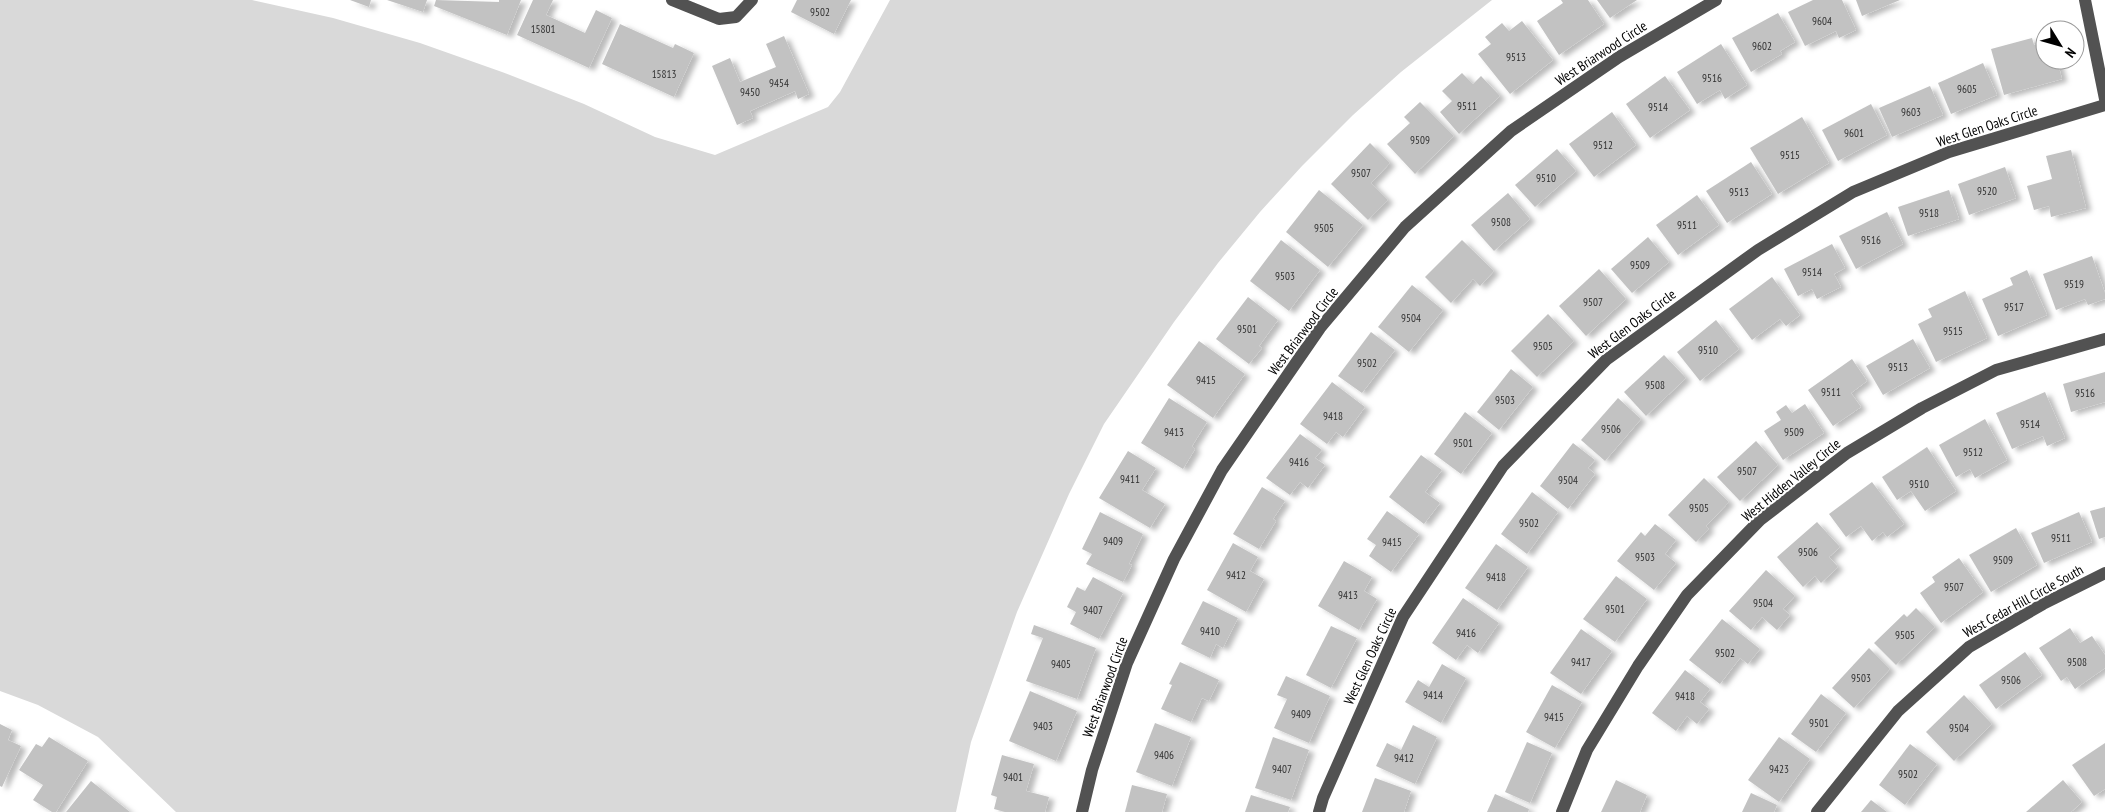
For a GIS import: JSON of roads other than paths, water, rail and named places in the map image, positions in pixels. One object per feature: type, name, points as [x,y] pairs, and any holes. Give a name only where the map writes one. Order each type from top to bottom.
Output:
[{"type":"street","points":[[672,0],[719,19],[736,17],[752,0]]},
{"type":"street","name":"West Briarwood Circle","points":[[1082,812],[1092,770],[1127,663],[1174,559],[1222,470],[1320,328],[1405,227],[1511,131],[1619,57],[1716,0]]},
{"type":"street","points":[[2085,0],[2105,99]]},
{"type":"street","name":"West Glen Oaks Circle","points":[[1319,812],[1323,798],[1403,617],[1503,466],[1606,360],[1758,250],[1853,192],[1949,152],[2105,105]]},
{"type":"street","name":"West Hidden Valley Circle","points":[[1562,812],[1587,750],[1638,666],[1687,595],[1760,520],[1847,453],[1922,408],[1996,370],[2105,339]]},
{"type":"street","name":"West Cedar Hill Circle South","points":[[1818,812],[1898,711],[1969,646],[2043,604],[2105,574]]}]
